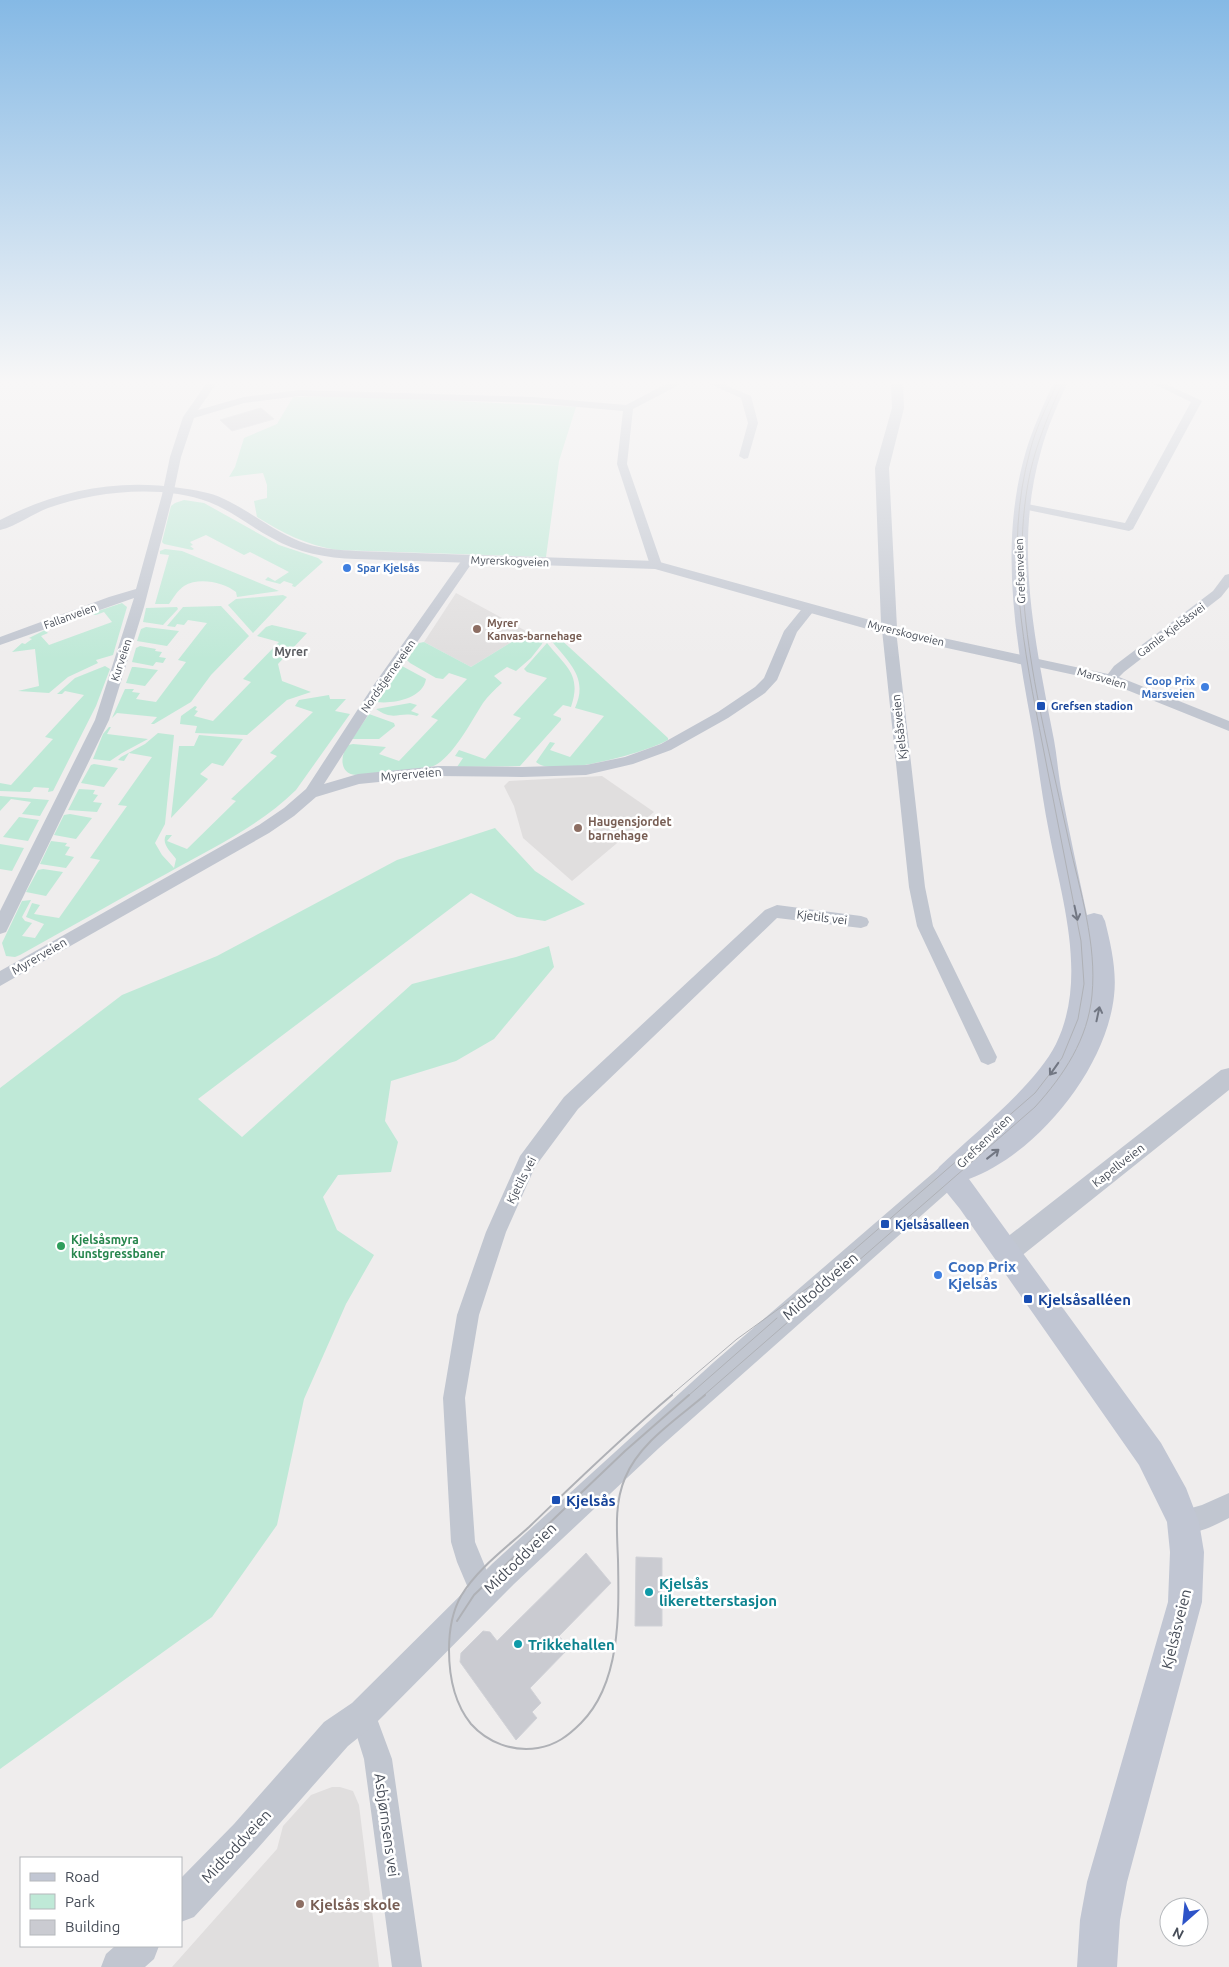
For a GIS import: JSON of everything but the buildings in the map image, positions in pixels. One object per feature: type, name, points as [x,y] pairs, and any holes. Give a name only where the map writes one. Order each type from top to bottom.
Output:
[{"type":"main road","name":"Grefsenveien","points":[[949,1175],[988,1158],[1042,1113],[1061,1092],[1088,1048],[1097,1022],[1102,985],[1098,940],[1064,788],[1048,762],[1029,660],[1020,584],[1019,539],[1022,506],[1028,476]]},
{"type":"main road","name":"Kjelsåsveien","points":[[949,1175],[970,1200],[1145,1447],[1163,1477],[1183,1522],[1187,1552],[1185,1602],[1107,1882],[1100,1920],[1097,1967]]},
{"type":"street","name":"Kurveien","points":[[0,928],[102,720],[138,607],[165,503],[169,496],[167,490],[171,476]]},
{"type":"street","points":[[626,476],[656,565]]},
{"type":"street","name":"Kjelsåsveien","points":[[882,476],[889,630],[917,887],[925,926],[988,1057]]},
{"type":"street","points":[[1022,506],[1129,527],[1157,476]]},
{"type":"street","name":"Myrerskogveien","points":[[0,526],[42,506],[78,494],[104,489],[141,487],[167,490],[204,496],[218,501],[287,541],[319,551],[342,555],[656,565],[889,630],[1029,660]]},
{"type":"street","name":"Nordstjerneveien","points":[[311,793],[378,689],[468,560]]},
{"type":"street","name":"Gamle Kjelsåsvei","points":[[1111,679],[1119,668],[1217,594],[1229,578]]},
{"type":"street","name":"Fallanveien","points":[[0,641],[113,600],[141,592]]},
{"type":"street","name":"Myrerveien","points":[[0,979],[264,829],[289,812],[311,793],[358,779],[438,771],[522,772],[586,770],[649,754],[682,740],[760,690],[770,680],[788,636],[810,608]]},
{"type":"street","name":"Marsveien","points":[[1029,660],[1111,679],[1229,726]]},
{"type":"street","name":"Kjetils vei","points":[[483,1594],[469,1562],[463,1542],[454,1398],[468,1315],[496,1232],[527,1162],[571,1103],[772,914],[777,911],[861,922]]},
{"type":"street","name":"Kapellveien","points":[[1006,1253],[1229,1077]]},
{"type":"street","name":"Midtoddveien","points":[[182,1903],[246,1836],[336,1734],[363,1714],[483,1594],[618,1465],[949,1175]]},
{"type":"street","points":[[1183,1522],[1204,1518],[1229,1505]]},
{"type":"street","name":"Asbjørnsens vei","points":[[363,1714],[378,1760],[407,1967]]},
{"type":"street","points":[[119,1967],[140,1947]]},
{"type":"shaded area","name":"Myrer Kanvas-barnehage","points":[[456,593],[528,632],[471,667],[424,642]]},
{"type":"shaded area","name":"Haugensjordet barnehage","points":[[602,776],[654,812],[572,881],[523,838],[514,806],[504,786],[509,781]]},
{"type":"shaded area","name":"Kjelsås skole","points":[[332,1787],[353,1791],[359,1805],[379,1967],[172,1967],[277,1849],[283,1826],[311,1795]]},
{"type":"green space","points":[[264,476],[557,476],[546,557],[337,550],[315,545],[295,538],[257,517],[254,501],[267,498],[267,485]]},
{"type":"green space","points":[[184,500],[204,503],[279,545],[318,558],[323,562],[295,587],[292,586],[293,584],[284,581],[280,584],[265,580],[268,577],[275,581],[289,572],[250,552],[244,555],[206,535],[190,542],[193,545],[190,546],[194,549],[192,550],[164,544],[162,542],[171,506]]},
{"type":"green space","points":[[165,549],[182,551],[279,591],[237,597],[236,592],[225,586],[204,581],[184,586],[169,604],[155,604],[169,555],[160,554],[160,551]]},
{"type":"green space","points":[[283,595],[287,597],[253,633],[228,605],[236,599]]},
{"type":"green space","points":[[122,603],[127,607],[113,655],[96,660],[98,663],[68,677],[49,693],[18,691],[39,686],[35,649],[12,652],[22,643],[25,644],[32,639],[29,638],[45,630],[48,633],[41,636],[49,645],[112,622],[104,612],[96,615],[89,614]]},
{"type":"green space","points":[[221,606],[249,636],[211,675],[191,702],[154,724],[151,724],[157,717],[117,713],[112,718],[125,689],[134,689],[132,692],[140,693],[136,699],[156,702],[186,662],[178,660],[207,623],[188,620],[184,625],[167,626],[183,607]]},
{"type":"green space","points":[[177,607],[178,609],[163,625],[143,622],[146,608]]},
{"type":"green space","points":[[272,625],[307,633],[278,664],[282,681],[311,692],[287,700],[247,735],[195,733],[197,726],[180,724],[181,716],[195,706],[197,707],[195,710],[198,711],[194,716],[213,721],[251,682],[243,679],[279,642],[257,636],[266,627]]},
{"type":"green space","points":[[146,627],[179,631],[167,646],[137,641],[141,629]]},
{"type":"green space","points":[[528,632],[543,641],[542,644],[531,658],[516,671],[507,667],[494,676],[502,683],[483,703],[453,749],[438,764],[430,767],[356,775],[346,771],[343,763],[343,754],[348,745],[353,744],[386,747],[379,754],[399,761],[438,720],[431,717],[467,679],[449,673],[443,679],[436,678],[410,663],[406,659],[419,643],[424,642],[471,667]]},
{"type":"green space","points":[[557,636],[668,740],[622,757],[580,766],[546,766],[536,762],[550,742],[555,743],[550,750],[570,757],[604,716],[575,708],[579,697],[580,687],[578,679],[570,663],[550,639]]},
{"type":"green space","points":[[547,643],[566,665],[573,679],[575,686],[571,707],[563,705],[553,715],[561,718],[561,720],[520,766],[457,767],[463,758],[455,756],[459,750],[485,759],[521,718],[513,715],[547,678],[527,672],[524,669]]},
{"type":"green space","points":[[140,646],[156,649],[155,651],[162,652],[159,657],[166,658],[163,663],[156,662],[153,666],[132,662],[136,648]]},
{"type":"green space","points":[[105,666],[110,669],[96,706],[53,791],[48,792],[49,788],[34,787],[30,792],[0,791],[0,783],[11,785],[53,739],[45,737],[84,695],[65,691],[62,694],[57,694],[75,678]]},
{"type":"green space","points":[[402,666],[426,679],[424,686],[413,696],[406,699],[377,702]]},
{"type":"green space","points":[[132,667],[158,670],[145,686],[126,683]]},
{"type":"green space","points":[[329,695],[330,699],[346,699],[335,711],[350,714],[296,790],[281,803],[250,826],[217,846],[20,955],[15,957],[6,956],[2,943],[22,901],[31,900],[22,917],[25,921],[32,923],[22,936],[35,938],[44,924],[26,917],[32,903],[40,905],[34,914],[59,918],[100,860],[90,858],[127,806],[118,805],[152,757],[129,753],[124,761],[118,760],[121,757],[145,744],[158,733],[174,735],[165,824],[155,843],[162,855],[174,868],[176,859],[166,845],[166,835],[172,835],[167,841],[187,849],[236,801],[231,799],[277,756],[270,753],[313,712],[295,706],[299,700]]},
{"type":"green space","points":[[410,703],[417,705],[411,711],[419,714],[417,716],[392,716],[376,709]]},
{"type":"green space","points":[[369,714],[394,723],[395,726],[379,739],[352,739]]},
{"type":"green space","points":[[111,727],[107,734],[148,739],[110,761],[93,759],[103,734]]},
{"type":"green space","points":[[199,735],[243,739],[223,766],[212,763],[200,774],[208,779],[171,818],[179,746],[194,746]]},
{"type":"green space","points":[[91,765],[118,768],[104,787],[81,783]]},
{"type":"green space","points":[[79,789],[95,790],[93,794],[98,795],[93,802],[102,803],[97,812],[68,810]]},
{"type":"green space","points":[[0,796],[49,800],[40,816],[22,814],[31,802],[11,799],[0,811]]},
{"type":"green space","points":[[70,814],[92,818],[76,839],[54,835],[64,815]]},
{"type":"green space","points":[[19,817],[39,820],[28,841],[3,837]]},
{"type":"green space","points":[[495,828],[535,871],[585,904],[545,921],[517,917],[471,893],[198,1099],[242,1137],[412,984],[516,957],[549,946],[554,967],[494,1039],[456,1061],[391,1081],[385,1121],[398,1142],[391,1172],[338,1175],[323,1197],[337,1230],[374,1255],[346,1304],[304,1399],[277,1525],[212,1617],[0,1769],[0,1088],[122,995],[217,956],[397,860]]},
{"type":"green space","points":[[51,841],[67,843],[65,846],[70,847],[65,855],[74,857],[66,868],[40,864]]},
{"type":"green space","points":[[0,844],[24,848],[12,871],[0,869]]},
{"type":"green space","points":[[38,870],[63,872],[46,896],[26,892]]},
{"type":"tram line","points":[[670,1396],[737,1339],[824,1276],[1035,1093],[1062,1058],[1078,1019],[1084,984],[1081,941],[1029,673],[1019,599],[1018,525],[1025,476]]},
{"type":"tram line","points":[[703,1396],[1035,1107],[1065,1069],[1073,1056],[1085,1027],[1092,995],[1093,976],[1090,937],[1039,705],[1025,611],[1022,564],[1023,518],[1030,476]]},
{"type":"tram line","points":[[688,1396],[777,1318]]},
{"type":"tram line","points":[[672,1395],[617,1443],[529,1527],[492,1559],[461,1596],[453,1615],[450,1636],[449,1660],[451,1679],[465,1716],[478,1731],[493,1741],[519,1749],[550,1745],[571,1732],[594,1707],[604,1688],[611,1668],[615,1646],[618,1602],[617,1518],[619,1498],[625,1478],[631,1465],[649,1443],[705,1395]]},
{"type":"tram line","points":[[457,1621],[474,1595],[625,1451],[689,1395]]},
{"type":"place","name":"Spar Kjelsås","points":[[347,568]]},
{"type":"place","name":"Myrer Kanvas-barnehage","points":[[477,629]]},
{"type":"place","name":"Coop Prix Marsveien","points":[[1205,687]]},
{"type":"place","name":"Grefsen stadion","points":[[1041,706]]},
{"type":"place","name":"Haugensjordet barnehage","points":[[578,828]]},
{"type":"place","name":"Kjelsåsalleen","points":[[885,1224]]},
{"type":"place","name":"Kjelsåsmyra kunstgressbaner","points":[[61,1246]]},
{"type":"place","name":"Coop Prix Kjelsås","points":[[938,1275]]},
{"type":"place","name":"Kjelsåsalléen","points":[[1028,1299]]},
{"type":"place","name":"Kjelsås","points":[[556,1500]]},
{"type":"place","name":"Kjelsås likeretterstasjon","points":[[649,1592]]},
{"type":"place","name":"Trikkehallen","points":[[518,1644]]},
{"type":"place","name":"Kjelsås skole","points":[[300,1904]]},
{"type":"district","name":"Myrer","points":[[291,651]]}]
